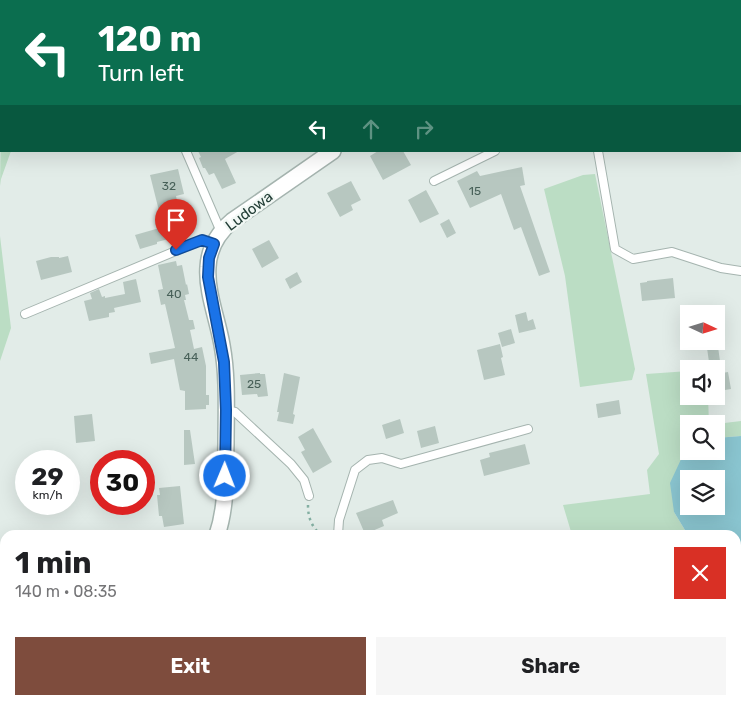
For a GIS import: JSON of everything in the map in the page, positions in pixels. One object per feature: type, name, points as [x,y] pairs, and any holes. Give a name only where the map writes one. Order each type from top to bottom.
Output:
[{"type":"street","name":"Ludowa","points":[[218,530],[225,492],[226,410],[224,362],[208,277],[209,258],[217,238],[232,221],[332,152]]},
{"type":"lane","points":[[25,314],[193,243],[217,238],[186,152]]},
{"type":"lane","points":[[434,181],[493,152]]},
{"type":"lane","points":[[598,152],[615,249],[633,258],[672,252],[721,268],[741,270]]},
{"type":"lane","points":[[226,410],[235,412],[292,464],[304,480],[310,496]]},
{"type":"lane","points":[[338,530],[339,520],[355,470],[368,460],[382,458],[401,464],[528,429]]},
{"type":"path","points":[[310,496],[308,506],[309,518],[316,530]]},
{"type":"green space","points":[[1,152],[11,152],[1,179],[0,186]]},
{"type":"green space","points":[[595,174],[635,369],[632,380],[580,387],[565,276],[544,189],[583,175]]},
{"type":"green space","points":[[0,236],[11,328],[0,361]]},
{"type":"green space","points":[[680,372],[680,405],[708,405],[709,415],[680,415],[680,460],[682,460],[674,512],[685,530],[570,530],[563,505],[650,494],[647,470],[659,454],[646,374]]},
{"type":"green space","points":[[741,421],[741,436],[725,437],[725,423]]},
{"type":"water","points":[[741,436],[741,530],[685,530],[674,512],[670,483],[681,460],[725,460],[725,437]]},
{"type":"building","points":[[198,152],[237,152],[225,159],[236,183],[222,189],[214,173],[209,175],[205,168],[203,168],[199,158],[201,157]]},
{"type":"building","points":[[376,152],[404,152],[411,165],[383,180],[370,156]]},
{"type":"building","points":[[522,167],[525,185],[520,186],[550,272],[539,276],[521,227],[514,230],[501,194],[470,208],[457,181],[477,171],[480,176]]},
{"type":"building","points":[[178,169],[184,194],[176,196],[184,235],[157,242],[157,244],[140,249],[135,235],[163,227],[150,175]]},
{"type":"building","points":[[351,181],[361,200],[351,205],[353,210],[340,217],[327,193]]},
{"type":"building","points":[[426,190],[439,214],[420,223],[408,200]]},
{"type":"building","points":[[449,219],[456,233],[447,238],[440,224]]},
{"type":"building","points":[[269,240],[279,258],[262,268],[252,249]]},
{"type":"building","points":[[68,256],[72,272],[41,280],[36,261],[51,257]]},
{"type":"building","points":[[176,261],[177,266],[182,265],[187,284],[189,294],[185,295],[186,300],[184,300],[189,320],[193,320],[195,329],[190,330],[194,349],[202,347],[206,366],[206,395],[209,395],[209,405],[206,405],[206,409],[185,410],[185,391],[180,390],[174,359],[151,364],[149,353],[175,348],[165,304],[161,305],[158,290],[163,289],[158,265]]},
{"type":"building","points":[[297,272],[302,282],[290,289],[285,279]]},
{"type":"building","points":[[673,278],[675,298],[642,301],[640,283]]},
{"type":"building","points":[[136,279],[141,302],[114,308],[115,312],[109,313],[109,317],[89,321],[84,301],[92,299],[90,293],[99,289],[102,297],[105,296],[105,298],[125,294],[123,282]]},
{"type":"building","points":[[526,312],[528,321],[533,319],[536,329],[519,333],[515,315]]},
{"type":"building","points":[[511,329],[515,343],[502,347],[498,333]]},
{"type":"building","points":[[500,344],[505,375],[484,380],[477,350]]},
{"type":"building","points":[[707,350],[718,350],[720,360],[709,360]]},
{"type":"building","points":[[725,372],[728,372],[731,389],[725,390]]},
{"type":"building","points":[[284,373],[300,377],[293,424],[277,421]]},
{"type":"building","points":[[265,374],[268,396],[258,397],[257,394],[242,395],[240,375]]},
{"type":"building","points":[[619,400],[621,414],[598,418],[596,404]]},
{"type":"building","points":[[92,414],[95,441],[76,443],[74,416]]},
{"type":"building","points":[[400,419],[404,433],[386,439],[382,425]]},
{"type":"building","points":[[435,426],[439,443],[421,448],[417,431]]},
{"type":"building","points":[[313,428],[332,462],[313,473],[301,452],[305,450],[298,437]]},
{"type":"building","points":[[184,430],[190,430],[195,464],[184,465]]},
{"type":"building","points":[[525,444],[530,464],[484,476],[480,460],[490,457],[489,453]]},
{"type":"building","points":[[180,486],[184,524],[164,527],[162,516],[159,516],[157,495],[160,495],[159,488]]},
{"type":"building","points":[[393,500],[398,513],[382,520],[384,526],[374,530],[363,530],[356,513]]},
{"type":"route","points":[[176,250],[202,240],[214,244],[209,258],[208,277],[209,290],[222,346],[226,384],[225,476]]}]
